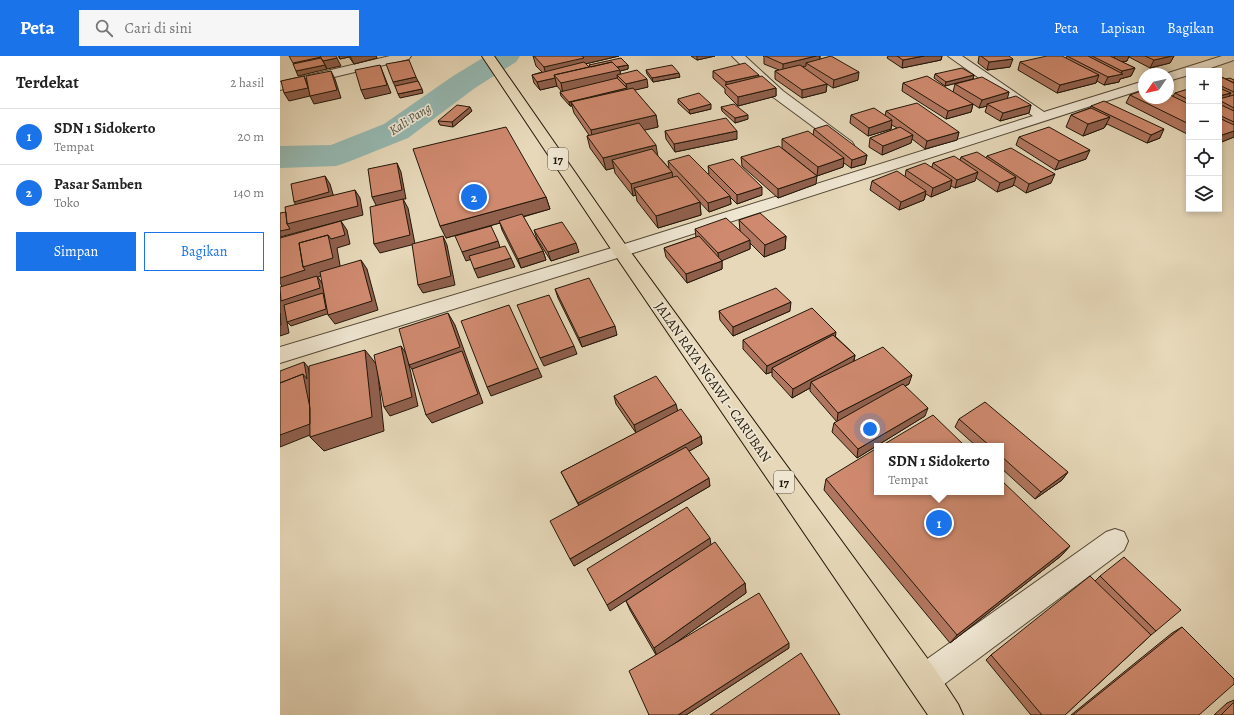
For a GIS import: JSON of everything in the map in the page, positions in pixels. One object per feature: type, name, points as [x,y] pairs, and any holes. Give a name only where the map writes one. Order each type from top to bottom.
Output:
[{"type":"highway","name":"JALAN RAYA NGAWI - CARUBAN","points":[[492,62],[621,251],[924,680],[947,715]]},
{"type":"street","points":[[280,86],[405,56]]},
{"type":"street","points":[[738,56],[778,94],[826,128],[854,151]]},
{"type":"street","points":[[954,56],[1043,116]]},
{"type":"street","points":[[1198,68],[1234,56]]},
{"type":"street","points":[[1174,75],[1186,72]]},
{"type":"street","points":[[280,355],[621,251],[871,165],[1043,116],[1138,86]]},
{"type":"street","points":[[924,680],[1115,541]]},
{"type":"building","points":[[289,56],[320,56],[321,57],[293,63]]},
{"type":"building","points":[[320,56],[336,56],[337,58],[323,61]]},
{"type":"building","points":[[534,56],[582,56],[584,58],[544,67]]},
{"type":"building","points":[[765,56],[816,56],[783,64]]},
{"type":"building","points":[[831,56],[859,72],[834,80],[806,63]]},
{"type":"building","points":[[897,56],[924,56],[903,60]]},
{"type":"building","points":[[981,56],[1009,56],[1013,59],[989,62]]},
{"type":"building","points":[[1047,56],[1062,56],[1099,75],[1060,85],[1020,62]]},
{"type":"building","points":[[1067,56],[1088,56],[1123,74],[1108,77]]},
{"type":"building","points":[[1092,56],[1110,56],[1135,68],[1122,71]]},
{"type":"building","points":[[1145,56],[1172,56],[1154,60]]},
{"type":"building","points":[[321,58],[325,65],[296,71],[293,64]]},
{"type":"building","points":[[621,58],[628,65],[617,67],[612,62],[591,67],[589,65]]},
{"type":"building","points":[[409,60],[416,77],[393,82],[386,64]]},
{"type":"building","points":[[584,62],[589,67],[554,75],[555,78],[537,82],[532,75]]},
{"type":"building","points":[[612,62],[620,70],[561,83],[554,75]]},
{"type":"building","points":[[745,63],[759,75],[726,82],[713,71]]},
{"type":"building","points":[[380,65],[387,85],[361,90],[355,70]]},
{"type":"building","points":[[672,65],[679,73],[652,78],[646,70]]},
{"type":"building","points":[[800,65],[827,84],[802,90],[775,71]]},
{"type":"building","points":[[962,68],[974,75],[946,82],[935,74]]},
{"type":"building","points":[[637,70],[647,79],[626,84],[617,75]]},
{"type":"building","points":[[331,71],[337,90],[310,96],[306,76]]},
{"type":"building","points":[[304,76],[308,88],[284,93],[281,81]]},
{"type":"building","points":[[762,76],[776,88],[738,97],[725,85]]},
{"type":"building","points":[[927,76],[973,104],[948,111],[903,83]]},
{"type":"building","points":[[982,77],[1009,92],[982,100],[955,84]]},
{"type":"building","points":[[1222,77],[1234,83],[1234,92],[1222,86]]},
{"type":"building","points":[[617,78],[627,88],[569,102],[560,92]]},
{"type":"building","points":[[1230,78],[1234,80],[1234,83],[1226,79]]},
{"type":"building","points":[[418,81],[422,89],[398,94],[395,86]]},
{"type":"building","points":[[633,88],[656,115],[591,130],[571,102]]},
{"type":"building","points":[[1222,89],[1231,93],[1222,95]]},
{"type":"building","points":[[1186,90],[1186,98],[1175,93]]},
{"type":"building","points":[[1138,92],[1138,99],[1130,95]]},
{"type":"building","points":[[699,93],[711,104],[689,110],[678,99]]},
{"type":"building","points":[[1234,95],[1234,108],[1222,102],[1222,98]]},
{"type":"building","points":[[1016,96],[1031,105],[1003,113],[987,104]]},
{"type":"building","points":[[1174,97],[1186,103],[1186,123],[1148,104],[1174,104]]},
{"type":"building","points":[[1104,101],[1164,129],[1151,135],[1091,106]]},
{"type":"building","points":[[917,103],[959,132],[927,141],[886,111]]},
{"type":"building","points":[[734,104],[748,115],[735,118],[721,107]]},
{"type":"building","points":[[457,105],[470,107],[452,122],[438,121]]},
{"type":"building","points":[[1222,105],[1234,111],[1234,122],[1222,116]]},
{"type":"building","points":[[874,108],[892,120],[869,128],[851,115]]},
{"type":"building","points":[[1091,108],[1110,117],[1088,124],[1071,115]]},
{"type":"building","points":[[726,118],[737,131],[674,144],[665,131]]},
{"type":"building","points":[[1222,119],[1234,125],[1234,131],[1222,135]]},
{"type":"building","points":[[639,123],[656,145],[603,158],[587,136]]},
{"type":"building","points":[[827,125],[867,155],[852,160],[814,129]]},
{"type":"building","points":[[506,127],[546,197],[440,226],[413,149]]},
{"type":"building","points":[[900,127],[913,135],[883,146],[870,138]]},
{"type":"building","points":[[1049,127],[1090,150],[1059,161],[1019,137]]},
{"type":"building","points":[[808,131],[844,158],[818,167],[782,139]]},
{"type":"building","points":[[779,146],[817,176],[778,189],[741,157]]},
{"type":"building","points":[[1011,148],[1055,174],[1029,184],[987,156]]},
{"type":"building","points":[[652,149],[672,172],[631,184],[612,160]]},
{"type":"building","points":[[977,152],[1016,177],[1000,183],[961,157]]},
{"type":"building","points":[[689,155],[730,196],[708,203],[668,161]]},
{"type":"building","points":[[954,156],[978,172],[957,180],[933,163]]},
{"type":"building","points":[[733,159],[762,187],[737,195],[708,166]]},
{"type":"building","points":[[397,163],[402,190],[372,197],[368,169]]},
{"type":"building","points":[[925,163],[952,180],[933,188],[906,170]]},
{"type":"building","points":[[897,171],[926,191],[901,202],[872,181]]},
{"type":"building","points":[[325,176],[329,192],[294,202],[291,184]]},
{"type":"building","points":[[677,176],[700,202],[656,216],[634,188]]},
{"type":"building","points":[[355,190],[358,206],[287,224],[285,207]]},
{"type":"building","points":[[403,199],[410,235],[374,244],[370,207]]},
{"type":"building","points":[[286,212],[287,224],[290,229],[280,231],[280,213]]},
{"type":"building","points":[[760,213],[786,236],[765,245],[739,220]]},
{"type":"building","points":[[522,214],[543,251],[518,259],[499,221]]},
{"type":"building","points":[[726,218],[750,240],[718,253],[695,229]]},
{"type":"building","points":[[341,221],[345,235],[331,239],[328,235],[299,243],[303,267],[305,270],[280,278],[280,238]]},
{"type":"building","points":[[562,222],[576,243],[548,252],[534,230]]},
{"type":"building","points":[[491,226],[498,241],[462,252],[455,236]]},
{"type":"building","points":[[328,235],[333,258],[303,267],[299,243]]},
{"type":"building","points":[[443,236],[451,276],[418,285],[412,244]]},
{"type":"building","points":[[699,236],[722,261],[686,274],[664,248]]},
{"type":"building","points":[[505,246],[511,258],[474,269],[469,256]]},
{"type":"building","points":[[361,260],[372,301],[328,315],[320,272]]},
{"type":"building","points":[[317,276],[320,288],[281,301],[280,287]]},
{"type":"building","points":[[589,278],[615,326],[579,338],[555,289]]},
{"type":"building","points":[[776,288],[791,302],[733,327],[719,311]]},
{"type":"building","points":[[323,293],[326,309],[287,322],[284,305]]},
{"type":"building","points":[[549,295],[574,346],[540,358],[517,305]]},
{"type":"building","points":[[509,305],[538,368],[487,387],[461,321]]},
{"type":"building","points":[[812,308],[836,332],[767,366],[743,340]]},
{"type":"building","points":[[448,313],[460,347],[409,365],[399,329]]},
{"type":"building","points":[[833,335],[855,355],[793,389],[772,368]]},
{"type":"building","points":[[401,346],[412,397],[384,407],[374,355]]},
{"type":"building","points":[[883,347],[912,375],[838,413],[811,382]]},
{"type":"building","points":[[365,350],[372,417],[310,437],[309,366]]},
{"type":"building","points":[[462,351],[478,394],[426,415],[412,369]]},
{"type":"building","points":[[304,362],[307,379],[303,374],[280,383],[280,371]]},
{"type":"building","points":[[303,374],[310,408],[310,424],[280,435],[280,383]]},
{"type":"building","points":[[656,376],[676,404],[634,425],[614,396]]},
{"type":"building","points":[[903,384],[928,408],[858,449],[834,423]]},
{"type":"building","points":[[985,402],[1068,472],[1041,492],[1004,459],[1004,443],[987,443],[959,419]]},
{"type":"building","points":[[681,409],[701,436],[578,503],[561,472]]},
{"type":"building","points":[[933,415],[962,443],[886,443]]},
{"type":"building","points":[[686,447],[709,478],[570,559],[550,521]]},
{"type":"building","points":[[874,450],[874,495],[1004,495],[1004,483],[1070,546],[957,635],[826,479]]},
{"type":"building","points":[[687,507],[710,538],[607,605],[587,569]]},
{"type":"building","points":[[715,542],[745,583],[654,648],[626,601]]},
{"type":"building","points":[[1124,557],[1181,610],[1156,631],[1100,576]]},
{"type":"building","points":[[1090,576],[1151,635],[1065,715],[1042,715],[991,655]]},
{"type":"building","points":[[759,593],[789,643],[678,715],[649,715],[629,671]]},
{"type":"building","points":[[1182,627],[1234,679],[1234,684],[1199,715],[1073,715]]},
{"type":"building","points":[[801,653],[840,715],[710,715]]},
{"type":"building","points":[[1234,702],[1234,715],[1221,715]]},
{"type":"waterway","name":"Kali Pang","points":[[280,157],[336,155],[396,131],[464,82],[506,56]]},
{"type":"place","name":"Pasar Samben","points":[[474,197]]},
{"type":"place","name":"SDN 1 Sidokerto","points":[[939,523]]}]
